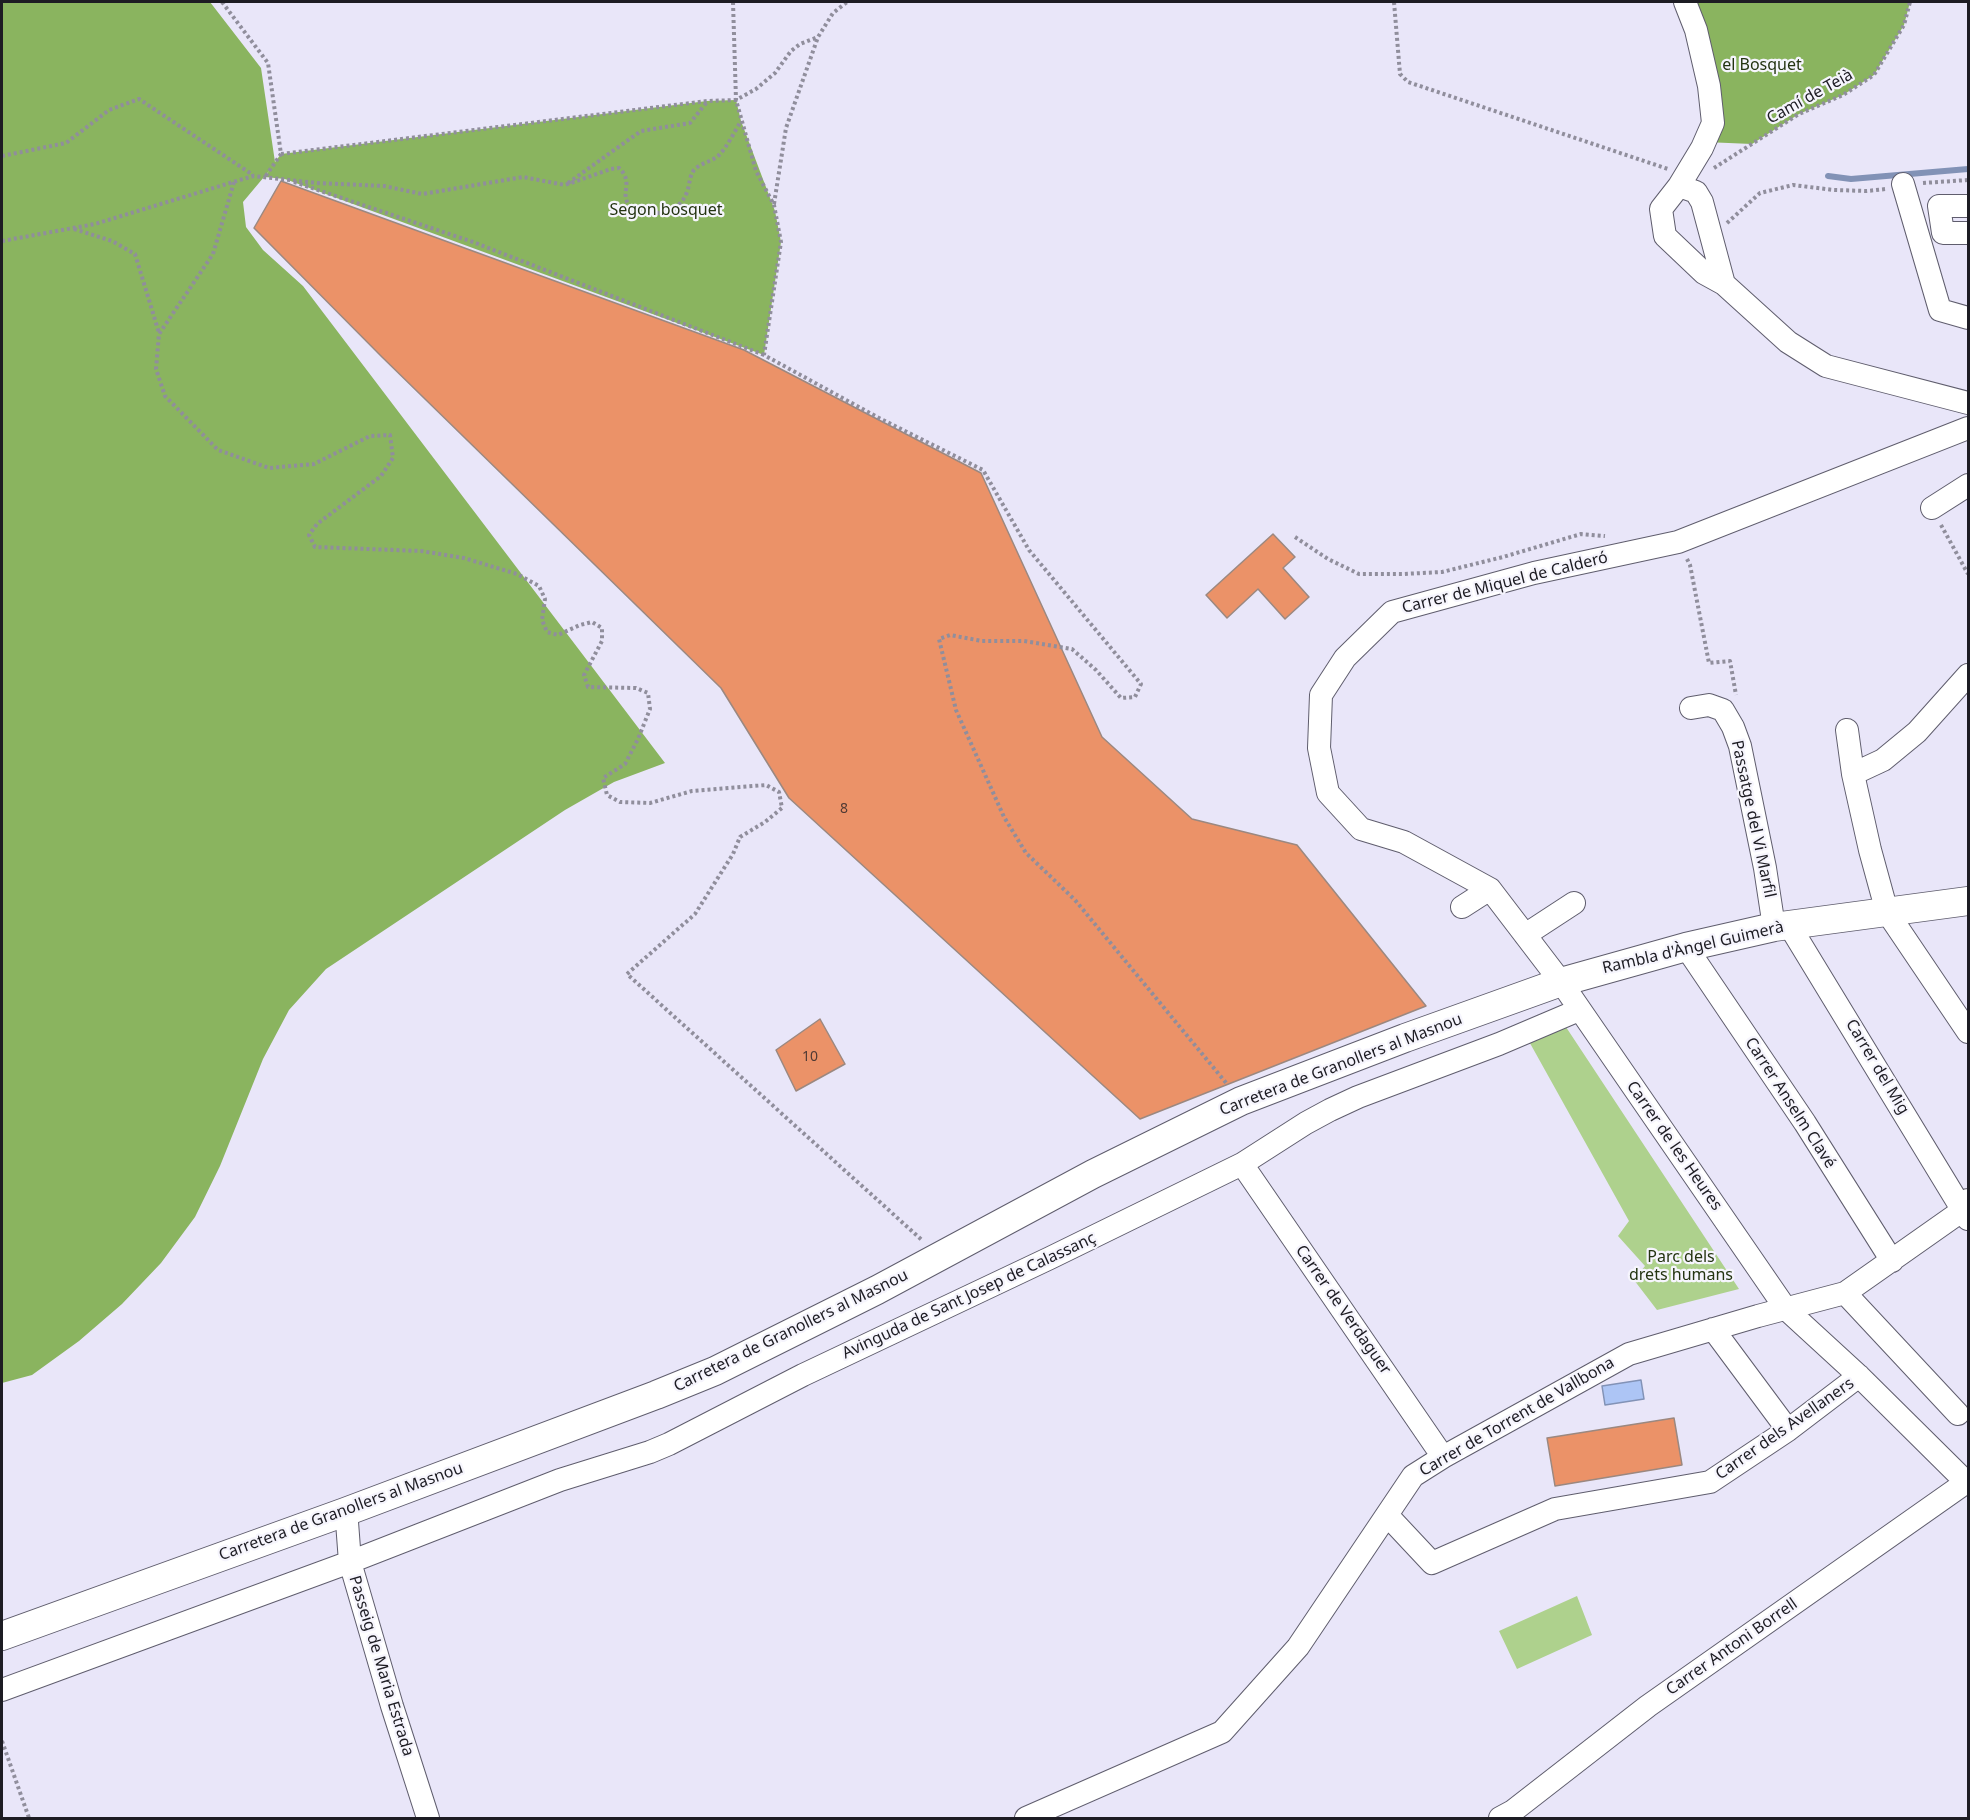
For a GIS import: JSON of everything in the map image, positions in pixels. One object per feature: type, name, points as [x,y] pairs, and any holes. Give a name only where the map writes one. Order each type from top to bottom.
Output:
[{"type":"main road","name":"Rambla d'Àngel Guimerà","points":[[1561,982],[1686,946],[1781,926],[1968,901]]},
{"type":"main road","name":"Carretera de Granollers al Masnou","points":[[2,1636],[345,1512],[715,1371],[940,1257],[1093,1174],[1241,1101],[1405,1038],[1561,982]]},
{"type":"street","points":[[1685,2],[1696,30],[1713,123],[1687,184],[1661,209],[1665,236],[1704,273],[1724,284],[1788,342],[1826,366],[1968,403]]},
{"type":"street","points":[[1687,184],[1702,202],[1724,284]]},
{"type":"street","points":[[1901,186],[1940,310],[1968,318]]},
{"type":"street","points":[[1968,206],[1938,206],[1943,233],[1968,233]]},
{"type":"street","name":"Carrer de Miquel de Calderó","points":[[1561,982],[1490,889],[1404,842],[1361,829],[1328,792],[1319,748],[1321,695],[1345,658],[1392,612],[1534,573],[1678,542],[1968,428]]},
{"type":"street","points":[[1932,508],[1968,485]]},
{"type":"street","points":[[1853,774],[1883,759],[1917,732],[1968,675]]},
{"type":"street","points":[[1691,708],[1709,705],[1723,710],[1727,716]]},
{"type":"street","name":"Passatge del Vi Marfil","points":[[1727,716],[1740,746],[1765,868],[1781,926]]},
{"type":"street","points":[[1847,730],[1853,774],[1887,912],[1968,1032]]},
{"type":"street","points":[[1462,908],[1490,889]]},
{"type":"street","points":[[1525,935],[1575,903]]},
{"type":"street","name":"Carrer del Mig","points":[[1781,926],[1967,1210]]},
{"type":"street","name":"Carrer Anselm Clavé","points":[[1686,946],[1893,1261]]},
{"type":"street","name":"Carrer de les Heures","points":[[1561,982],[1786,1310],[1859,1376],[1967,1482]]},
{"type":"street","name":"Avinguda de Sant Josep de Calassanç","points":[[2,1690],[350,1562],[560,1480],[669,1444],[802,1375],[1242,1164],[1306,1123],[1358,1097],[1499,1044],[1579,1010]]},
{"type":"street","name":"Carrer de Verdaguer","points":[[1242,1164],[1443,1456]]},
{"type":"street","name":"Carrer de Torrent de Vallbona","points":[[1026,1818],[1222,1732],[1298,1647],[1413,1476],[1443,1456],[1629,1354],[1845,1293],[1967,1210]]},
{"type":"street","points":[[1845,1293],[1958,1414]]},
{"type":"street","points":[[1713,1329],[1788,1430]]},
{"type":"street","name":"Carrer dels Avellaners","points":[[1387,1515],[1432,1563],[1555,1509],[1710,1482],[1788,1430],[1859,1376]]},
{"type":"street","name":"Carrer Antoni Borrell","points":[[1500,1818],[1513,1811],[1648,1706],[1967,1482]]},
{"type":"street","name":"Passeig de Maria Estrada","points":[[345,1512],[350,1562],[428,1818]]},
{"type":"path","points":[[222,2],[268,63],[281,154],[265,177]]},
{"type":"path","points":[[733,2],[736,100],[756,171],[774,205],[781,242],[764,355]]},
{"type":"path","points":[[774,205],[786,128],[818,37],[834,13],[847,2]]},
{"type":"path","points":[[1394,2],[1400,74],[1408,82],[1687,184]]},
{"type":"path","name":"Camí de Teià","points":[[1687,184],[1799,114],[1844,95],[1874,75],[1904,25],[1910,2]]},
{"type":"path","points":[[281,154],[707,101],[736,100],[749,94],[775,73],[791,51],[800,44],[818,37]]},
{"type":"path","points":[[2,156],[66,143],[109,110],[139,99],[253,176]]},
{"type":"path","points":[[565,185],[641,130],[690,123],[707,101]]},
{"type":"path","points":[[2,241],[95,224],[253,176],[316,183],[384,186],[422,194],[523,177],[565,185],[619,168],[626,174],[628,183],[625,194],[627,202],[634,210],[645,214],[662,213],[678,206],[687,193],[694,169],[718,156],[741,121]]},
{"type":"path","points":[[285,179],[473,242],[764,355],[983,470],[1029,550],[1141,684],[1135,697],[1121,698],[1096,670],[1072,649],[1024,641],[982,641],[950,635],[939,639],[956,710],[1004,817],[1026,853],[1075,900],[1241,1101]]},
{"type":"path","points":[[1712,235],[1760,193],[1793,185],[1867,191],[1968,180]]},
{"type":"path","points":[[159,334],[213,254],[234,182]]},
{"type":"path","points":[[73,228],[112,241],[135,255],[159,334],[156,369],[165,396],[218,450],[269,468],[315,464],[370,436],[390,435],[393,458],[381,477],[317,524],[309,535],[315,547],[421,551],[464,558],[517,574],[539,586],[545,599],[543,620],[547,632],[558,635],[592,622],[602,628],[602,641],[584,675],[588,687],[636,688],[648,693],[650,709],[625,764],[603,778],[607,795],[620,802],[650,803],[692,791],[713,789],[766,785],[779,792],[783,808],[740,837],[734,854],[694,914],[627,974],[940,1257]]},
{"type":"path","points":[[1932,508],[1968,574]]},
{"type":"path","points":[[1295,537],[1328,559],[1359,574],[1443,572],[1581,534],[1613,537]]},
{"type":"path","points":[[1678,542],[1690,565],[1709,663],[1731,661],[1737,699],[1727,716]]},
{"type":"path","points":[[2,1741],[29,1818]]},
{"type":"green space","name":"Segon bosquet","points":[[2,2],[210,2],[261,68],[275,162],[281,154],[707,101],[736,100],[741,121],[775,211],[781,242],[764,355],[285,179],[265,177],[269,171],[243,202],[246,227],[263,250],[303,286],[665,763],[614,782],[565,810],[326,969],[289,1010],[263,1059],[220,1166],[195,1217],[161,1263],[122,1304],[79,1341],[32,1375],[2,1383]]},
{"type":"green space","name":"el Bosquet","points":[[1685,2],[1910,2],[1904,25],[1874,75],[1843,95],[1799,114],[1752,144],[1705,142],[1696,30]]},
{"type":"green space","name":"Parc dels drets humans","points":[[1562,1021],[1739,1289],[1657,1310],[1634,1280],[1645,1266],[1618,1236],[1629,1221],[1526,1036]]},
{"type":"green space","points":[[1577,1596],[1592,1635],[1517,1669],[1499,1631]]},
{"type":"water","points":[[1641,1380],[1644,1399],[1605,1405],[1602,1386]]},
{"type":"building","points":[[281,181],[744,350],[981,473],[1102,737],[1192,819],[1297,845],[1426,1006],[1140,1119],[789,798],[721,688],[382,357],[254,228]]},
{"type":"building","points":[[1273,534],[1295,557],[1283,568],[1309,597],[1285,619],[1258,589],[1227,618],[1206,595]]},
{"type":"building","points":[[820,1019],[845,1064],[796,1091],[776,1050]]},
{"type":"building","points":[[1674,1418],[1682,1465],[1555,1486],[1547,1438]]},
{"type":"waterway","points":[[1828,176],[1851,179],[1968,169]]}]
